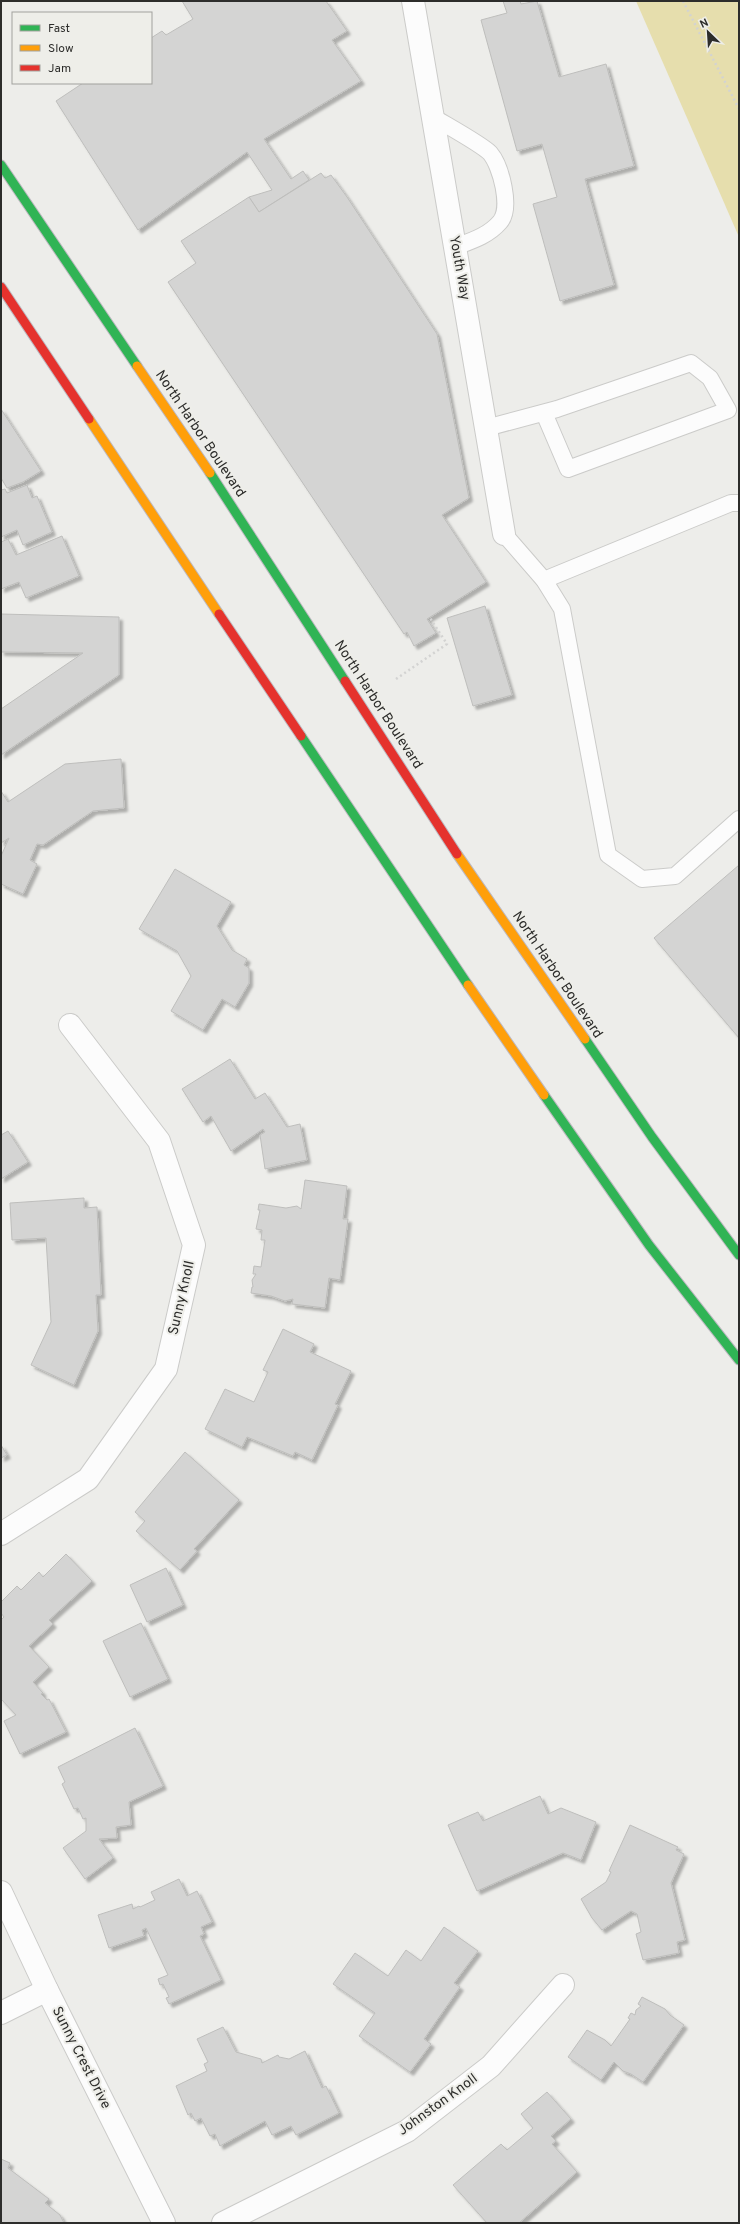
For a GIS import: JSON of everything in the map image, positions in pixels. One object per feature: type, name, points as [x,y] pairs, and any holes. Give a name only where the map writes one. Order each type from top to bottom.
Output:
[{"type":"main road","name":"North Harbor Boulevard","points":[[1,165],[200,458],[458,855],[652,1137],[739,1255]]},
{"type":"main road","points":[[1,287],[455,967],[649,1245],[739,1360]]},
{"type":"street","name":"Youth Way","points":[[413,1],[504,534]]},
{"type":"street","name":"Sunny Knoll","points":[[1,1534],[88,1479],[166,1369],[194,1245],[159,1140],[70,1025]]},
{"type":"street","name":"Sunny Crest Drive","points":[[1,1892],[47,1990],[164,2223]]},
{"type":"street","name":"Johnston Knoll","points":[[223,2223],[407,2131],[491,2066],[563,1985]]},
{"type":"street","points":[[1,2013],[47,1990]]},
{"type":"lane","points":[[433,117],[489,152],[500,169],[504,185],[505,202],[501,221],[485,235],[455,247]]},
{"type":"lane","points":[[486,428],[544,413],[691,363],[710,378],[728,410],[568,469],[544,413]]},
{"type":"lane","points":[[544,580],[731,503],[739,503]]},
{"type":"lane","points":[[504,534],[544,580],[562,609],[608,855],[642,879],[675,876],[739,819]]},
{"type":"path","points":[[683,1],[739,109]]},
{"type":"path","points":[[396,679],[447,644],[430,618]]},
{"type":"shaded area","points":[[636,1],[739,1],[739,237]]},
{"type":"building","points":[[182,1],[326,1],[347,31],[332,40],[361,81],[264,139],[291,179],[303,171],[309,180],[259,212],[249,197],[272,190],[247,152],[138,230],[56,101],[82,84],[152,84],[152,37],[162,31],[166,35],[193,19]]},
{"type":"building","points":[[503,1],[520,1],[521,4],[537,1],[559,77],[606,64],[634,166],[585,179],[614,285],[560,301],[533,204],[557,197],[542,144],[517,151],[481,20],[507,13]]},
{"type":"building","points":[[321,173],[325,178],[331,175],[347,197],[437,334],[469,498],[442,515],[486,582],[427,619],[436,633],[414,646],[407,632],[404,634],[168,282],[196,263],[181,241],[249,197],[259,212]]},
{"type":"building","points":[[1,409],[41,471],[23,482],[7,488],[1,478]]},
{"type":"building","points":[[27,485],[32,498],[37,496],[52,532],[23,545],[17,530],[1,537],[1,490],[5,489],[7,493]]},
{"type":"building","points":[[62,536],[79,576],[26,598],[19,582],[1,589],[1,542],[8,539],[16,555]]},
{"type":"building","points":[[485,606],[512,695],[473,706],[447,618]]},
{"type":"building","points":[[1,614],[119,617],[119,675],[1,755],[1,709],[83,653],[1,652]]},
{"type":"building","points":[[121,759],[124,808],[93,811],[43,845],[37,844],[30,860],[37,864],[23,894],[1,884],[1,856],[9,838],[1,843],[1,791],[8,802],[65,764]]},
{"type":"building","points":[[739,865],[739,1038],[654,938]]},
{"type":"building","points":[[175,869],[231,902],[217,926],[232,950],[247,959],[244,965],[249,968],[249,983],[235,1007],[222,999],[203,1030],[171,1011],[191,976],[177,951],[139,929]]},
{"type":"building","points":[[230,1059],[255,1099],[265,1093],[287,1127],[300,1124],[307,1160],[265,1169],[260,1135],[265,1132],[263,1129],[231,1151],[211,1116],[203,1122],[182,1089]]},
{"type":"building","points":[[8,1131],[28,1162],[1,1179],[1,1135]]},
{"type":"building","points":[[305,1180],[347,1186],[343,1219],[348,1219],[340,1280],[329,1278],[325,1308],[292,1304],[293,1299],[285,1301],[271,1296],[251,1293],[253,1287],[252,1280],[256,1274],[253,1274],[254,1266],[261,1267],[265,1240],[261,1240],[262,1230],[256,1229],[260,1210],[258,1210],[259,1204],[286,1208],[297,1206],[301,1209]]},
{"type":"building","points":[[84,1198],[84,1208],[97,1207],[101,1295],[96,1295],[98,1331],[74,1385],[31,1365],[51,1322],[46,1238],[12,1240],[10,1203]]},
{"type":"building","points":[[283,1329],[314,1344],[310,1352],[351,1371],[335,1404],[338,1405],[312,1460],[295,1452],[293,1456],[247,1437],[242,1447],[205,1429],[225,1389],[254,1402],[268,1372],[263,1370]]},
{"type":"building","points":[[1,1445],[7,1455],[1,1458]]},
{"type":"building","points":[[185,1452],[239,1500],[194,1549],[197,1551],[180,1570],[136,1531],[145,1521],[135,1512]]},
{"type":"building","points":[[66,1554],[92,1581],[49,1620],[53,1624],[29,1646],[49,1667],[33,1682],[43,1693],[41,1694],[47,1700],[49,1699],[66,1732],[20,1754],[4,1721],[16,1715],[1,1699],[1,1620],[4,1617],[1,1613],[1,1602],[17,1586],[21,1590],[39,1572],[43,1577]]},
{"type":"building","points":[[166,1568],[183,1605],[147,1622],[130,1585]]},
{"type":"building","points":[[141,1623],[168,1679],[130,1697],[103,1641]]},
{"type":"building","points":[[135,1728],[163,1786],[129,1802],[131,1825],[116,1827],[117,1838],[99,1839],[113,1858],[85,1879],[63,1848],[86,1831],[86,1818],[83,1819],[78,1808],[74,1809],[62,1784],[65,1782],[58,1767]]},
{"type":"building","points":[[540,1796],[548,1814],[561,1808],[596,1822],[581,1860],[563,1853],[477,1891],[448,1825],[478,1812],[483,1821]]},
{"type":"building","points":[[630,1825],[678,1847],[676,1850],[684,1854],[671,1883],[685,1940],[677,1942],[679,1953],[643,1960],[636,1934],[641,1932],[637,1914],[631,1911],[602,1930],[592,1918],[581,1899],[606,1882],[611,1872],[609,1871]]},
{"type":"building","points":[[179,1879],[187,1896],[197,1891],[212,1922],[201,1927],[204,1934],[200,1936],[221,1980],[169,2004],[166,1998],[169,1997],[163,1984],[160,1985],[158,1979],[168,1975],[146,1928],[142,1930],[144,1936],[109,1948],[98,1915],[132,1904],[133,1909],[139,1906],[140,1907],[155,1900],[151,1892]]},
{"type":"building","points":[[444,1927],[478,1951],[454,1983],[460,1987],[424,2039],[431,2044],[410,2072],[359,2036],[375,2013],[333,1984],[355,1953],[388,1976],[406,1950],[421,1961]]},
{"type":"building","points":[[642,1997],[665,2009],[670,2015],[684,2025],[643,2082],[631,2074],[623,2071],[614,2062],[601,2080],[568,2057],[587,2030],[605,2040],[611,2046],[630,2019],[628,2018],[631,2013],[635,2015],[636,2010],[641,2006],[638,2004]]},
{"type":"building","points":[[223,2027],[236,2052],[261,2059],[262,2063],[278,2055],[279,2057],[289,2059],[305,2051],[322,2088],[326,2086],[339,2113],[296,2135],[291,2126],[272,2135],[265,2121],[220,2146],[215,2134],[210,2136],[201,2118],[195,2121],[191,2113],[188,2115],[176,2086],[207,2071],[204,2064],[208,2062],[197,2039]]},
{"type":"building","points":[[547,2092],[571,2119],[551,2136],[556,2141],[552,2144],[577,2172],[519,2223],[487,2223],[453,2185],[501,2144],[507,2150],[533,2128],[521,2114]]},
{"type":"building","points":[[1,2159],[10,2163],[8,2168],[49,2199],[45,2203],[60,2215],[64,2223],[1,2223]]},
{"type":"traffic: fast","points":[[1,165],[137,366]]},
{"type":"traffic: fast","points":[[210,473],[345,681]]},
{"type":"traffic: fast","points":[[301,736],[468,985]]},
{"type":"traffic: fast","points":[[585,1039],[652,1137],[739,1255]]},
{"type":"traffic: fast","points":[[544,1095],[649,1245],[739,1360]]},
{"type":"traffic: slow","points":[[137,366],[210,473]]},
{"type":"traffic: slow","points":[[89,419],[219,614]]},
{"type":"traffic: slow","points":[[457,854],[585,1039]]},
{"type":"traffic: slow","points":[[468,985],[544,1095]]},
{"type":"traffic: jam","points":[[1,287],[89,419]]},
{"type":"traffic: jam","points":[[219,614],[301,736]]},
{"type":"traffic: jam","points":[[345,681],[457,854]]}]
